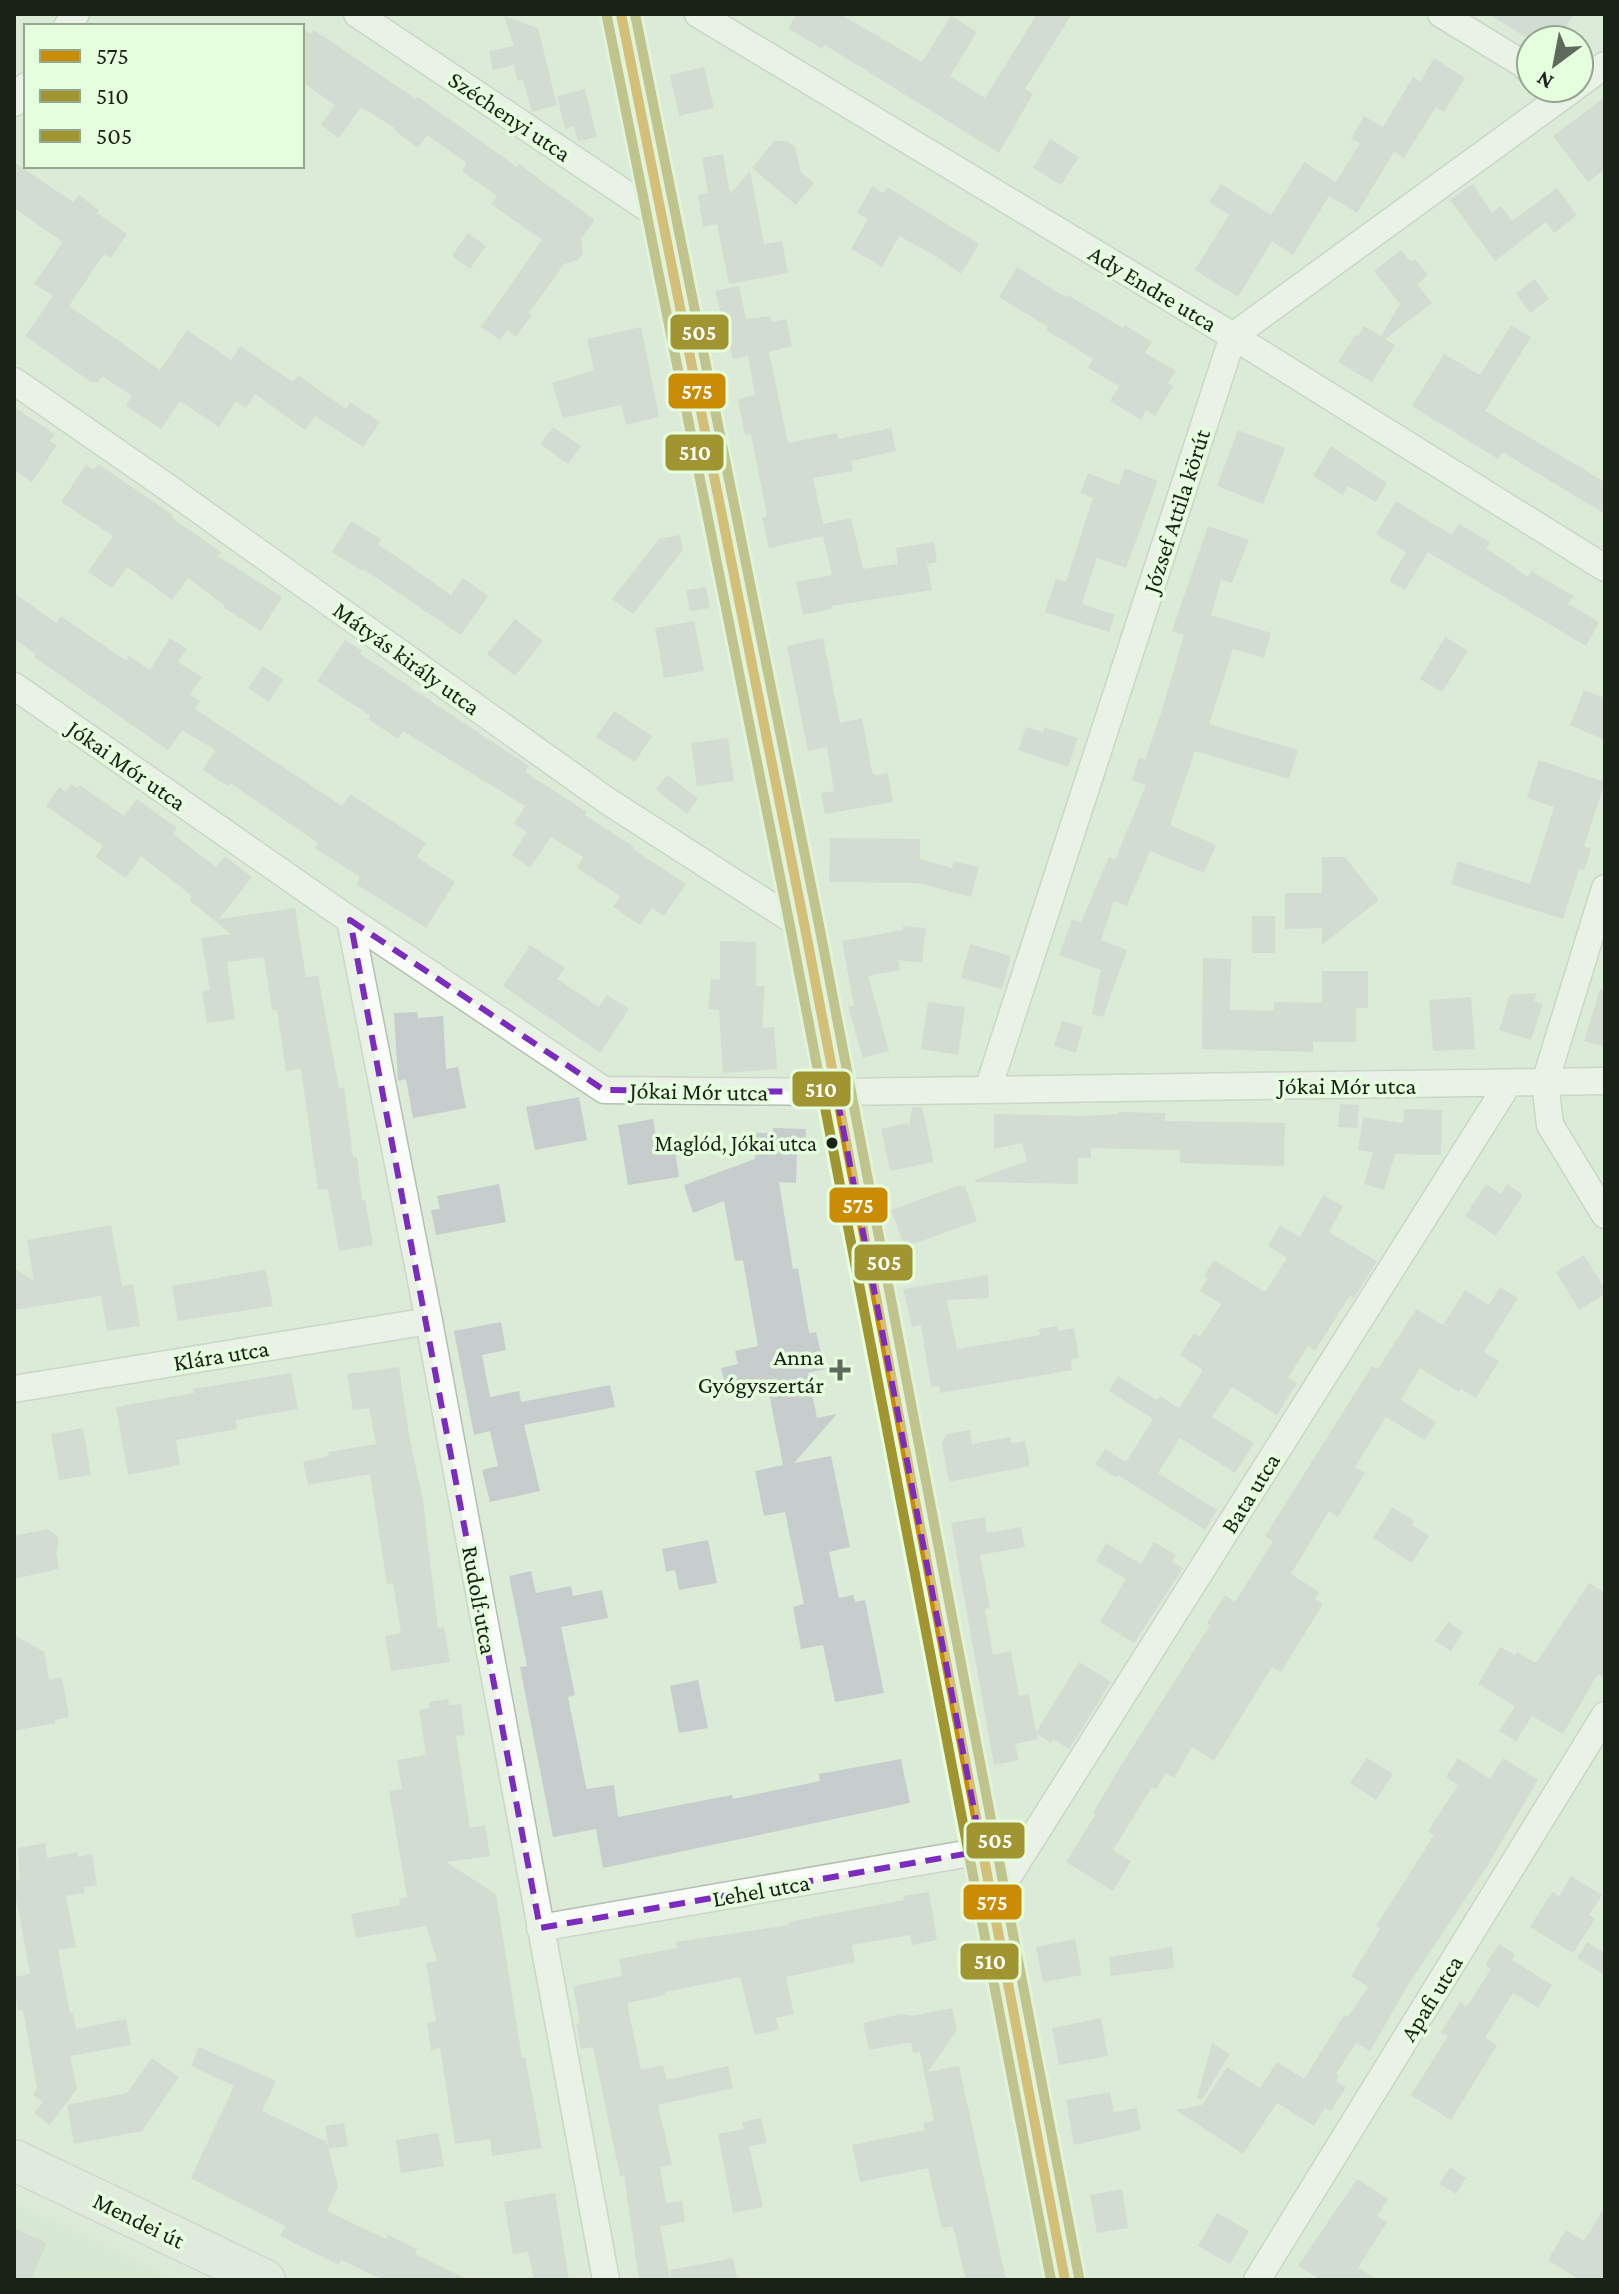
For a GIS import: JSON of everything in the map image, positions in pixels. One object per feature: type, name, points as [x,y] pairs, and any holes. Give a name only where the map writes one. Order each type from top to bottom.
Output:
[{"type":"main road","points":[[621,14],[805,928],[1065,2280]]},
{"type":"main road","name":"Mendei út","points":[[14,2159],[265,2280]]},
{"type":"street","name":"Széchenyi utca","points":[[357,14],[662,218]]},
{"type":"street","name":"Ady Endre utca","points":[[698,14],[1233,336],[1605,568]]},
{"type":"street","points":[[1441,14],[1515,59]]},
{"type":"street","points":[[1233,336],[1546,104]]},
{"type":"street","name":"József Attila körút","points":[[988,1089],[1233,336]]},
{"type":"street","name":"Mátyás király utca","points":[[14,381],[606,800],[805,928]]},
{"type":"street","name":"Jókai Mór utca","points":[[14,686],[350,920],[604,1090],[836,1092],[1605,1081]]},
{"type":"street","points":[[1605,888],[1545,1082],[1550,1125],[1605,1215]]},
{"type":"street","name":"Rudolf utca","points":[[350,920],[429,1321],[606,2280]]},
{"type":"street","name":"Bata utca","points":[[992,1902],[1508,1084]]},
{"type":"street","name":"Klára utca","points":[[14,1389],[429,1321]]},
{"type":"street","name":"Apafi utca","points":[[1257,2280],[1605,1715]]},
{"type":"street","name":"Lehel utca","points":[[540,1928],[982,1851]]},
{"type":"highlighted area","points":[[350,920],[604,1090],[836,1092],[982,1851],[540,1928]]},
{"type":"shaded area","points":[[14,2201],[175,2280],[14,2280]]},
{"type":"building","points":[[797,14],[840,14],[922,62],[951,16],[977,32],[950,76],[985,98],[1037,14],[1072,14],[1025,89],[1033,94],[999,153],[825,45],[822,49],[788,28]]},
{"type":"building","points":[[1489,14],[1574,14],[1568,24],[1515,24],[1515,30]]},
{"type":"building","points":[[504,16],[538,28],[557,105],[532,112],[523,80],[518,81],[514,65],[493,70],[489,51],[514,46]]},
{"type":"building","points":[[304,29],[311,34],[314,30],[416,99],[418,97],[517,167],[519,164],[595,220],[581,239],[583,253],[578,260],[564,264],[516,337],[507,330],[500,340],[481,327],[542,240],[491,204],[497,196],[462,171],[467,163],[427,135],[418,148],[395,128],[361,107],[339,138],[321,125],[335,105],[304,83]]},
{"type":"building","points":[[1434,58],[1465,78],[1444,112],[1436,107],[1404,158],[1394,152],[1357,213],[1329,196],[1293,255],[1272,241],[1238,297],[1195,270],[1229,215],[1209,202],[1221,184],[1271,215],[1304,162],[1336,182],[1360,143],[1351,138],[1364,116],[1383,127],[1413,77],[1420,82]]},
{"type":"building","points":[[704,67],[714,108],[679,116],[670,75]]},
{"type":"building","points":[[585,89],[597,137],[578,141],[574,126],[565,129],[557,96]]},
{"type":"building","points":[[1605,97],[1605,169],[1588,182],[1553,136]]},
{"type":"building","points":[[1050,139],[1079,157],[1061,185],[1033,168]]},
{"type":"building","points":[[774,141],[787,141],[795,147],[801,172],[814,183],[796,205],[752,168]]},
{"type":"building","points":[[723,154],[730,194],[750,171],[764,244],[782,241],[788,273],[729,284],[717,224],[703,227],[698,195],[708,193],[702,158]]},
{"type":"building","points":[[14,162],[73,202],[79,195],[99,210],[97,213],[127,234],[111,258],[104,254],[69,306],[160,370],[187,330],[231,360],[240,346],[293,382],[298,375],[346,409],[350,402],[380,422],[363,447],[315,416],[305,430],[255,394],[246,408],[236,401],[219,427],[180,401],[161,429],[126,406],[132,396],[102,376],[98,382],[91,382],[25,336],[53,296],[34,284],[63,242],[14,208]]},
{"type":"building","points":[[1473,184],[1492,213],[1501,206],[1512,221],[1557,188],[1577,215],[1554,233],[1546,222],[1495,261],[1450,200]]},
{"type":"building","points":[[872,186],[883,193],[887,187],[979,244],[961,274],[899,236],[882,267],[851,249],[868,219],[857,213]]},
{"type":"building","points":[[468,233],[486,246],[470,269],[452,256]]},
{"type":"building","points":[[1401,250],[1411,262],[1415,259],[1428,275],[1417,284],[1432,303],[1385,339],[1395,345],[1372,382],[1338,362],[1364,326],[1381,336],[1400,304],[1374,271]]},
{"type":"building","points":[[1017,267],[1066,297],[1068,295],[1152,342],[1145,353],[1176,371],[1168,383],[1173,386],[1155,416],[1146,410],[1141,420],[1110,401],[1119,386],[1088,368],[1093,359],[999,297]]},
{"type":"building","points":[[1535,279],[1549,299],[1530,313],[1516,293]]},
{"type":"building","points":[[739,286],[746,319],[770,316],[772,322],[786,319],[792,346],[769,352],[788,443],[837,433],[838,439],[891,428],[896,451],[851,461],[853,471],[813,478],[823,524],[851,518],[863,569],[898,564],[896,548],[934,542],[937,562],[927,564],[932,590],[831,606],[832,609],[803,615],[796,582],[832,575],[823,536],[769,548],[762,518],[767,516],[751,434],[745,435],[738,399],[755,395],[748,356],[733,359],[715,291]]},
{"type":"building","points":[[1511,325],[1531,337],[1485,411],[1605,482],[1605,514],[1502,452],[1498,459],[1412,406],[1444,354],[1480,375]]},
{"type":"building","points":[[641,327],[659,417],[626,425],[621,405],[563,418],[552,383],[594,370],[587,339]]},
{"type":"building","points":[[14,407],[55,434],[50,441],[57,445],[32,482],[14,470]]},
{"type":"building","points":[[553,427],[581,446],[568,464],[540,444]]},
{"type":"building","points":[[1238,430],[1285,448],[1263,504],[1217,486]]},
{"type":"building","points":[[1331,446],[1387,483],[1376,502],[1348,486],[1343,495],[1313,476]]},
{"type":"building","points":[[98,464],[173,515],[172,518],[221,552],[218,556],[282,597],[261,631],[224,608],[188,578],[172,600],[127,567],[112,588],[88,572],[113,536],[61,502],[86,465],[94,470]]},
{"type":"building","points":[[1125,468],[1158,481],[1126,568],[1097,558],[1082,604],[1115,615],[1109,632],[1045,612],[1056,579],[1066,582],[1093,498],[1080,493],[1088,473],[1119,485]]},
{"type":"building","points":[[1396,501],[1452,535],[1459,524],[1490,542],[1486,548],[1528,577],[1531,571],[1574,596],[1568,604],[1599,622],[1586,646],[1428,552],[1405,590],[1389,581],[1406,552],[1376,534]]},
{"type":"building","points":[[351,521],[381,539],[378,544],[451,595],[463,578],[488,596],[461,635],[363,569],[332,552]]},
{"type":"building","points":[[1208,526],[1249,540],[1232,583],[1221,580],[1211,615],[1271,633],[1264,658],[1233,649],[1209,724],[1298,750],[1289,779],[1195,751],[1170,825],[1216,845],[1204,873],[1150,851],[1127,906],[1114,901],[1101,940],[1127,950],[1103,1017],[1092,1014],[1101,970],[1059,955],[1072,919],[1081,922],[1109,857],[1115,860],[1146,785],[1132,780],[1139,757],[1145,760],[1162,710],[1184,635],[1172,631]]},
{"type":"building","points":[[680,535],[683,550],[633,614],[612,599],[659,539]]},
{"type":"building","points":[[706,587],[710,608],[690,611],[686,590]]},
{"type":"building","points":[[14,593],[56,623],[61,616],[126,661],[129,656],[150,670],[170,638],[187,649],[178,662],[202,677],[190,695],[200,701],[195,709],[342,806],[350,794],[426,843],[417,857],[455,882],[426,928],[356,884],[360,877],[315,848],[318,843],[230,783],[228,786],[203,770],[215,750],[182,730],[168,750],[34,657],[36,654],[14,639]]},
{"type":"building","points":[[515,619],[543,641],[515,676],[487,654]]},
{"type":"building","points":[[694,621],[704,671],[664,678],[655,628]]},
{"type":"building","points":[[1445,637],[1468,651],[1442,692],[1420,679]]},
{"type":"building","points":[[823,638],[840,723],[862,718],[872,772],[875,775],[888,773],[893,802],[825,814],[821,793],[834,791],[827,747],[808,751],[787,646]]},
{"type":"building","points":[[345,640],[362,651],[360,654],[529,766],[525,772],[587,812],[585,815],[686,884],[664,916],[652,908],[640,925],[613,907],[620,896],[577,868],[583,857],[551,837],[530,868],[512,855],[527,832],[514,824],[525,806],[403,731],[398,739],[368,719],[371,716],[317,681]]},
{"type":"building","points":[[263,666],[283,680],[269,702],[248,688]]},
{"type":"building","points":[[1584,690],[1605,698],[1605,740],[1570,725]]},
{"type":"building","points":[[614,711],[652,736],[635,762],[596,737]]},
{"type":"building","points":[[1026,727],[1043,732],[1044,727],[1078,738],[1068,767],[1018,750]]},
{"type":"building","points":[[728,738],[734,781],[697,786],[691,743]]},
{"type":"building","points":[[1539,760],[1605,782],[1584,846],[1591,849],[1584,870],[1579,869],[1563,919],[1451,884],[1458,861],[1530,884],[1554,807],[1527,798]]},
{"type":"building","points":[[667,775],[698,798],[687,814],[656,790]]},
{"type":"building","points":[[71,784],[77,788],[80,785],[124,816],[137,799],[177,828],[173,834],[216,867],[225,856],[252,877],[219,919],[295,908],[306,977],[318,976],[339,1088],[344,1088],[353,1157],[357,1157],[362,1200],[365,1200],[373,1245],[339,1251],[328,1189],[318,1190],[301,1069],[286,1071],[277,1010],[272,1010],[264,957],[227,962],[235,1019],[207,1023],[202,991],[210,990],[201,938],[231,934],[189,900],[192,896],[141,856],[126,878],[95,857],[103,846],[46,806],[59,787],[66,792]]},
{"type":"building","points":[[830,838],[920,839],[920,859],[952,868],[954,861],[979,867],[971,897],[918,883],[829,882]]},
{"type":"building","points":[[1322,857],[1345,857],[1379,900],[1322,945],[1322,928],[1285,929],[1285,893],[1322,893]]},
{"type":"building","points":[[1252,916],[1275,916],[1275,953],[1252,953]]},
{"type":"building","points":[[903,926],[926,928],[922,963],[898,960],[900,970],[868,976],[889,1051],[863,1058],[848,1007],[854,1006],[842,941],[903,930]]},
{"type":"building","points":[[720,941],[756,942],[756,986],[765,986],[762,1028],[774,1027],[777,1069],[723,1073],[719,1010],[708,1009],[711,979],[720,980]]},
{"type":"building","points":[[970,944],[1011,956],[1002,989],[961,978]]},
{"type":"building","points":[[530,945],[565,968],[557,979],[599,1007],[607,995],[629,1009],[600,1053],[503,986]]},
{"type":"building","points":[[1203,958],[1231,959],[1230,1010],[1274,1011],[1274,1002],[1322,1003],[1322,971],[1368,971],[1368,1008],[1356,1008],[1356,1042],[1313,1042],[1313,1052],[1202,1049]]},
{"type":"building","points":[[1600,989],[1605,990],[1605,1047],[1584,1041]]},
{"type":"building","points":[[1537,993],[1534,1001],[1543,1004],[1531,1040],[1499,1030],[1510,995]]},
{"type":"building","points":[[1471,997],[1475,1049],[1433,1051],[1429,1000]]},
{"type":"building","points":[[928,1002],[965,1007],[958,1055],[921,1049]]},
{"type":"building","points":[[417,1012],[418,1018],[443,1016],[446,1069],[458,1067],[466,1108],[413,1118],[406,1079],[398,1081],[394,1013]]},
{"type":"building","points":[[1062,1021],[1083,1027],[1076,1053],[1054,1046]]},
{"type":"building","points":[[579,1097],[587,1140],[535,1150],[526,1107]]},
{"type":"building","points":[[1340,1104],[1359,1105],[1357,1128],[1338,1127]]},
{"type":"building","points":[[912,1107],[922,1107],[934,1162],[890,1171],[881,1129],[908,1123],[909,1127]]},
{"type":"building","points":[[1404,1109],[1442,1110],[1441,1155],[1395,1154],[1384,1190],[1364,1184],[1373,1152],[1358,1150],[1363,1117],[1403,1123]]},
{"type":"building","points":[[1118,1112],[1165,1113],[1165,1121],[1285,1123],[1284,1166],[1180,1163],[1180,1150],[1091,1148],[1091,1158],[1078,1158],[1078,1184],[975,1182],[1027,1161],[1022,1143],[994,1149],[994,1114],[1084,1116]]},
{"type":"building","points":[[653,1119],[659,1154],[675,1151],[679,1177],[628,1185],[618,1125]]},
{"type":"building","points":[[773,1128],[806,1129],[805,1153],[797,1153],[796,1183],[779,1182],[793,1269],[798,1268],[809,1333],[816,1332],[825,1369],[808,1373],[817,1418],[837,1414],[794,1463],[831,1456],[850,1547],[829,1552],[839,1598],[853,1595],[855,1602],[865,1600],[884,1693],[835,1702],[823,1645],[801,1649],[793,1607],[804,1604],[785,1512],[764,1516],[755,1471],[783,1465],[767,1383],[727,1393],[721,1368],[738,1364],[735,1351],[758,1346],[743,1260],[735,1261],[724,1201],[693,1213],[684,1185],[755,1159],[756,1133],[773,1133]]},
{"type":"building","points":[[499,1184],[506,1222],[436,1235],[431,1210],[440,1209],[437,1196]]},
{"type":"building","points":[[1486,1184],[1501,1194],[1507,1184],[1523,1195],[1496,1236],[1465,1216]]},
{"type":"building","points":[[957,1186],[965,1186],[977,1221],[905,1247],[891,1210]]},
{"type":"building","points":[[1323,1195],[1343,1206],[1329,1232],[1377,1261],[1354,1298],[1350,1295],[1315,1351],[1308,1346],[1288,1378],[1297,1383],[1277,1415],[1232,1387],[1212,1417],[1254,1443],[1235,1473],[1180,1438],[1158,1473],[1217,1510],[1205,1530],[1118,1475],[1117,1478],[1095,1464],[1105,1449],[1126,1462],[1153,1419],[1109,1391],[1118,1376],[1157,1400],[1160,1396],[1179,1408],[1203,1370],[1180,1355],[1194,1333],[1200,1337],[1221,1304],[1200,1291],[1208,1278],[1204,1276],[1214,1260],[1265,1292],[1287,1258],[1268,1246],[1280,1225],[1300,1237]]},
{"type":"building","points":[[111,1225],[122,1286],[133,1284],[140,1326],[107,1331],[101,1296],[14,1310],[14,1268],[34,1281],[27,1240]]},
{"type":"building","points":[[1584,1255],[1605,1294],[1579,1310],[1556,1272]]},
{"type":"building","points":[[266,1271],[273,1306],[178,1321],[172,1286]]},
{"type":"building","points":[[988,1275],[989,1298],[947,1300],[957,1349],[1040,1335],[1039,1329],[1057,1326],[1058,1331],[1074,1328],[1079,1358],[1071,1359],[1072,1370],[940,1393],[939,1386],[931,1387],[921,1325],[912,1327],[903,1289]]},
{"type":"building","points":[[1500,1287],[1518,1298],[1484,1352],[1499,1361],[1476,1398],[1461,1389],[1459,1392],[1420,1368],[1401,1400],[1436,1422],[1425,1440],[1386,1417],[1355,1467],[1365,1473],[1338,1517],[1329,1511],[1291,1574],[1319,1592],[1315,1599],[1323,1604],[1281,1672],[1272,1667],[1214,1761],[1192,1747],[1174,1778],[1166,1773],[1156,1789],[1152,1787],[1113,1850],[1131,1861],[1113,1891],[1066,1862],[1120,1767],[1210,1625],[1207,1623],[1225,1595],[1235,1602],[1273,1541],[1265,1536],[1372,1366],[1378,1369],[1416,1309],[1443,1325],[1465,1290],[1489,1305]]},
{"type":"building","points":[[501,1322],[506,1350],[482,1355],[490,1397],[519,1391],[521,1402],[610,1385],[615,1407],[524,1425],[540,1491],[490,1502],[482,1470],[498,1466],[490,1431],[474,1435],[454,1331]]},
{"type":"building","points":[[399,1367],[423,1501],[438,1628],[444,1627],[450,1662],[391,1671],[385,1636],[401,1633],[393,1583],[387,1584],[370,1474],[308,1485],[303,1462],[329,1456],[328,1452],[376,1444],[369,1408],[353,1410],[347,1374]]},
{"type":"building","points":[[291,1373],[298,1409],[236,1420],[237,1429],[176,1440],[180,1465],[128,1475],[116,1407],[194,1393],[193,1389]]},
{"type":"building","points":[[83,1428],[91,1475],[59,1480],[51,1434]]},
{"type":"building","points":[[970,1430],[972,1444],[1010,1437],[1012,1444],[1025,1441],[1030,1466],[949,1482],[942,1443],[947,1434]]},
{"type":"building","points":[[1392,1507],[1414,1521],[1412,1525],[1429,1536],[1412,1563],[1373,1538]]},
{"type":"building","points":[[985,1517],[987,1533],[1021,1527],[1025,1547],[980,1555],[990,1608],[985,1609],[993,1655],[1011,1651],[1019,1696],[1029,1694],[1036,1732],[1079,1662],[1111,1682],[1069,1749],[1037,1734],[1038,1739],[1015,1744],[1019,1760],[994,1765],[951,1523]]},
{"type":"building","points":[[47,1529],[57,1536],[59,1569],[14,1579],[14,1536]]},
{"type":"building","points":[[708,1540],[717,1583],[679,1590],[675,1570],[666,1572],[662,1549]]},
{"type":"building","points":[[1154,1542],[1176,1555],[1172,1562],[1183,1568],[1134,1643],[1100,1622],[1126,1579],[1096,1561],[1106,1543],[1141,1564]]},
{"type":"building","points":[[531,1571],[536,1593],[571,1586],[573,1596],[602,1590],[608,1618],[561,1627],[575,1695],[568,1697],[586,1786],[587,1789],[614,1785],[618,1817],[732,1795],[733,1799],[820,1781],[819,1774],[901,1759],[910,1803],[603,1868],[596,1829],[553,1837],[520,1667],[527,1666],[509,1576]]},
{"type":"building","points":[[1589,1583],[1605,1593],[1605,1678],[1598,1674],[1563,1734],[1532,1716],[1516,1741],[1499,1731],[1515,1706],[1478,1684],[1500,1647],[1536,1663]]},
{"type":"building","points":[[1448,1622],[1463,1632],[1451,1651],[1435,1641]]},
{"type":"building","points":[[14,1635],[44,1652],[49,1680],[62,1677],[69,1717],[14,1731]]},
{"type":"building","points":[[698,1680],[708,1728],[679,1733],[670,1686]]},
{"type":"building","points":[[448,1699],[449,1705],[461,1704],[465,1735],[456,1736],[470,1828],[485,1825],[490,1856],[446,1862],[496,1894],[522,2058],[525,2057],[542,2148],[492,2156],[490,2139],[455,2144],[440,2048],[431,2050],[427,2023],[436,2021],[426,1963],[437,1961],[426,1926],[356,1938],[351,1914],[400,1905],[399,1899],[407,1897],[389,1791],[402,1789],[397,1760],[426,1755],[419,1710],[430,1708],[429,1702]]},
{"type":"building","points":[[1367,1758],[1393,1774],[1376,1800],[1350,1783]]},
{"type":"building","points":[[1458,1758],[1490,1779],[1503,1758],[1538,1780],[1486,1868],[1408,1985],[1370,2051],[1356,2043],[1336,2074],[1339,2076],[1336,2081],[1346,2087],[1331,2111],[1325,2108],[1314,2126],[1277,2103],[1243,2154],[1176,2110],[1202,2105],[1227,2067],[1260,2088],[1277,2062],[1304,2079],[1344,2015],[1348,2017],[1368,1987],[1351,1976],[1380,1929],[1376,1926],[1434,1835],[1428,1831],[1458,1785],[1446,1777]]},
{"type":"building","points":[[45,1843],[47,1858],[78,1852],[78,1857],[92,1854],[97,1885],[84,1887],[85,1893],[66,1896],[76,1947],[58,1950],[76,2029],[126,2019],[131,2045],[70,2056],[77,2089],[50,2125],[34,2113],[43,2102],[33,2095],[37,2088],[23,2010],[18,2011],[14,1987],[14,1977],[30,1974],[17,1902],[14,1903],[14,1881],[20,1880],[18,1848]]},
{"type":"building","points":[[1571,1876],[1602,1895],[1589,1915],[1595,1919],[1573,1953],[1530,1927],[1552,1892],[1559,1896]]},
{"type":"building","points":[[929,1892],[937,1940],[912,1945],[910,1935],[852,1945],[855,1962],[786,1977],[794,2014],[776,2018],[779,2030],[755,2035],[740,1977],[627,2003],[641,2070],[663,2065],[667,2080],[728,2066],[733,2088],[658,2105],[672,2165],[660,2167],[666,2203],[682,2201],[685,2222],[660,2226],[670,2280],[639,2280],[624,2175],[620,2176],[593,2047],[581,2049],[573,1986],[622,1976],[619,1959],[677,1948],[676,1942],[789,1925],[789,1922],[904,1900],[903,1896]]},
{"type":"building","points":[[1075,1939],[1082,1975],[1043,1982],[1036,1947]]},
{"type":"building","points":[[1587,1942],[1605,1953],[1605,1975],[1577,1958]]},
{"type":"building","points":[[1499,1944],[1515,1954],[1512,1960],[1552,1985],[1538,2008],[1513,1993],[1485,2038],[1497,2045],[1451,2120],[1411,2095],[1448,2036],[1441,2032],[1460,2002],[1467,2006],[1491,1969],[1485,1965]]},
{"type":"building","points":[[1172,1947],[1174,1968],[1111,1976],[1109,1957]]},
{"type":"building","points":[[952,2008],[957,2030],[928,2072],[959,2066],[1006,2280],[966,2280],[953,2226],[942,2228],[928,2168],[860,2182],[852,2145],[925,2130],[923,2123],[934,2121],[920,2052],[913,2053],[911,2042],[869,2050],[863,2023],[901,2014],[912,2016]]},
{"type":"building","points":[[1101,2018],[1108,2056],[1059,2065],[1052,2028]]},
{"type":"building","points":[[1212,2043],[1230,2054],[1202,2100],[1197,2098]]},
{"type":"building","points":[[199,2047],[276,2081],[262,2111],[327,2142],[338,2187],[327,2211],[386,2239],[388,2235],[417,2249],[415,2254],[469,2280],[384,2280],[341,2260],[339,2265],[280,2236],[285,2226],[191,2178],[234,2086],[191,2066]]},
{"type":"building","points":[[152,2058],[179,2077],[142,2131],[74,2144],[67,2105],[127,2093]]},
{"type":"building","points":[[1110,2092],[1114,2112],[1137,2108],[1141,2130],[1074,2145],[1066,2100]]},
{"type":"building","points":[[761,2118],[767,2143],[749,2146],[763,2207],[733,2213],[718,2134],[744,2129],[742,2122]]},
{"type":"building","points":[[344,2123],[348,2146],[329,2149],[325,2126]]},
{"type":"building","points":[[438,2133],[444,2166],[401,2173],[396,2140]]},
{"type":"building","points":[[1450,2167],[1466,2178],[1456,2194],[1439,2184]]},
{"type":"building","points":[[1357,2179],[1388,2199],[1377,2216],[1387,2222],[1358,2268],[1378,2280],[1321,2280],[1298,2266]]},
{"type":"building","points":[[1122,2189],[1128,2228],[1097,2233],[1090,2195]]},
{"type":"building","points":[[555,2193],[569,2280],[534,2280],[528,2252],[513,2254],[504,2202]]},
{"type":"building","points":[[1605,2206],[1605,2280],[1580,2280],[1548,2260],[1566,2230],[1584,2241]]},
{"type":"building","points":[[1217,2213],[1249,2231],[1230,2264],[1198,2246]]},
{"type":"building","points":[[14,2228],[47,2243],[31,2280],[14,2280]]},
{"type":"building","points":[[733,2258],[737,2278],[671,2280],[670,2270]]},
{"type":"transit line","name":"575","points":[[621,14],[805,928],[1065,2280]]},
{"type":"transit line","name":"505","points":[[635,14],[819,925],[1079,2277]]},
{"type":"transit line","name":"510","points":[[607,17],[791,931],[1051,2280]]},
{"type":"place","name":"Maglód, Jókai utca","points":[[832,1143]]},
{"type":"place","name":"Anna Gyógyszertár","points":[[840,1370]]}]
